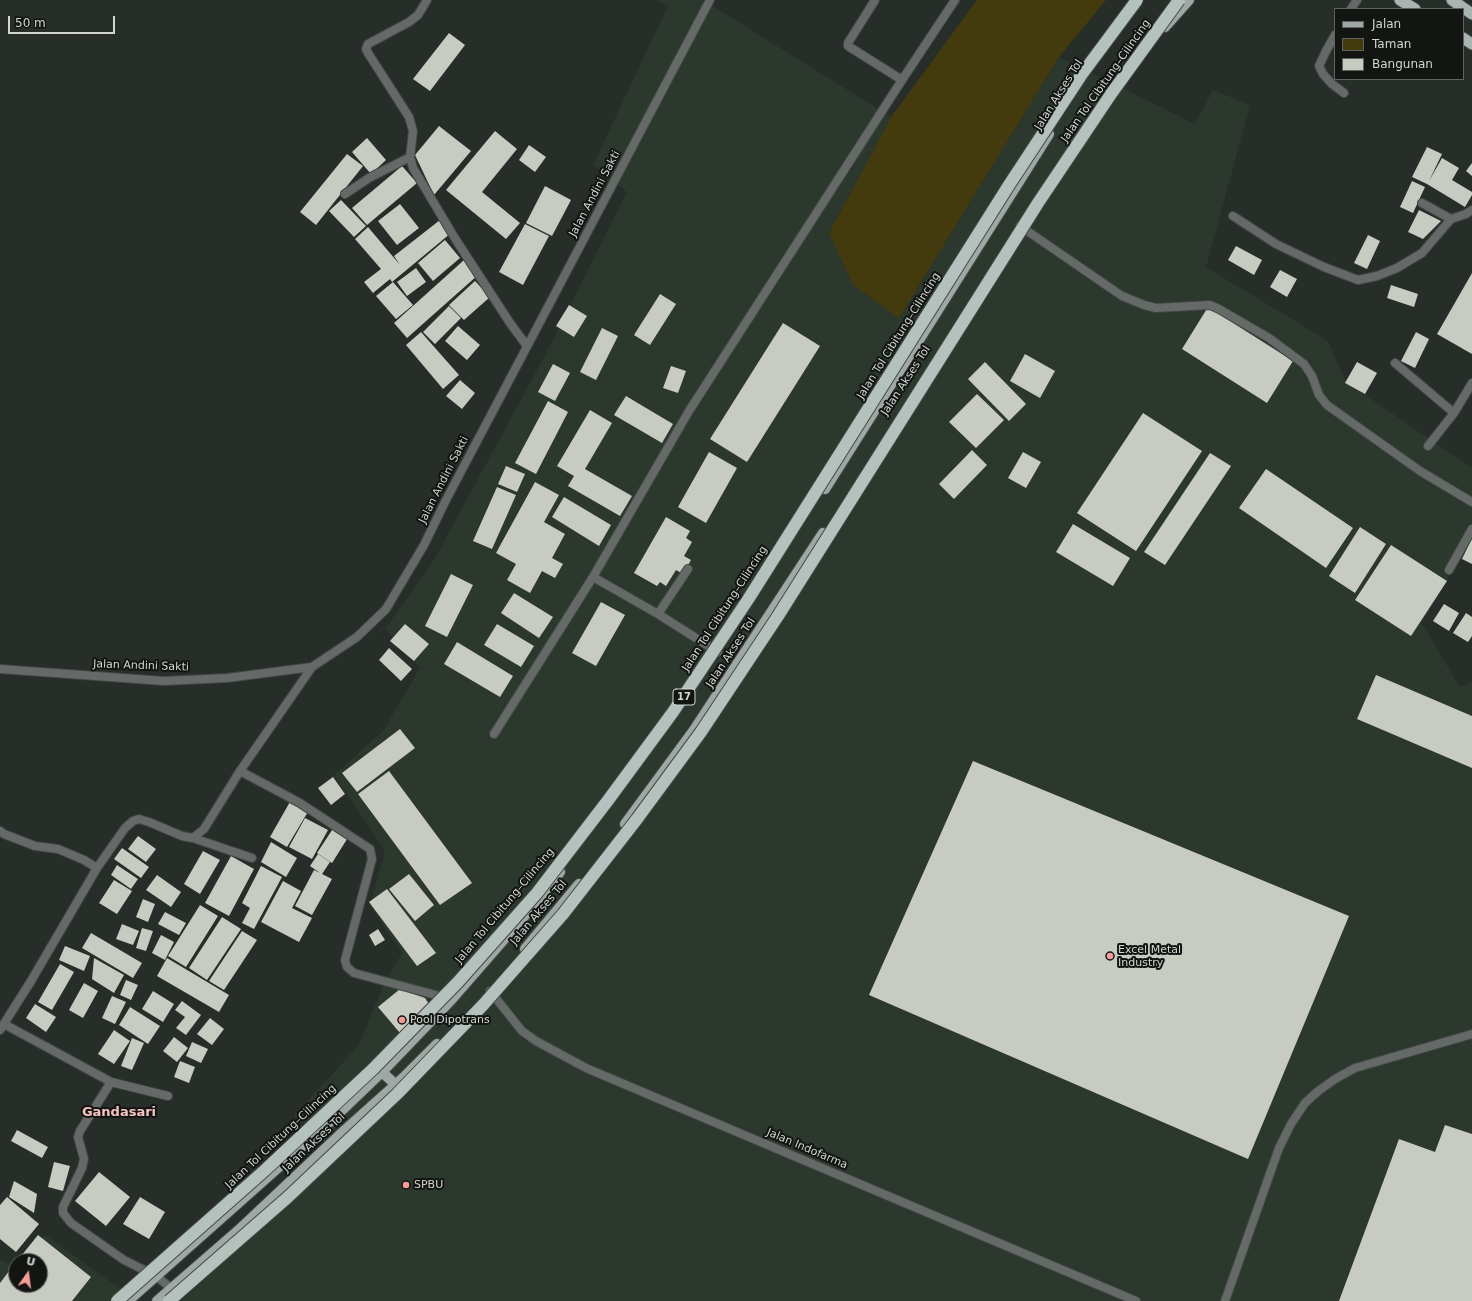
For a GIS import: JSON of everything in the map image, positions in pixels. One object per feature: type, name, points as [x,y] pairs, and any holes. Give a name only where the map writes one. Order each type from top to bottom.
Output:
[{"type":"highway","name":"Jalan Tol Cibitung–Cilincing","points":[[117,1301],[264,1172],[373,1070],[458,982],[537,893],[673,712],[749,598],[1010,185],[1082,74],[1137,0]]},
{"type":"highway","name":"Jalan Tol Cibitung–Cilincing","points":[[169,1301],[288,1197],[397,1094],[483,1005],[563,914],[637,819],[702,732],[778,616],[1038,203],[1111,94],[1179,0]]},
{"type":"highway","points":[[1400,0],[1412,8]]},
{"type":"highway","points":[[1452,0],[1463,8]]},
{"type":"main road","name":"Jalan Akses Tol","points":[[128,1301],[334,1118],[382,1072],[452,999],[542,897],[719,653],[1033,160],[1132,0]]},
{"type":"main road","name":"Jalan Akses Tol","points":[[157,1301],[241,1228],[345,1130],[396,1085],[490,991],[580,883],[630,818],[694,730],[828,526],[1020,226],[1108,92],[1189,0]]},
{"type":"main road","points":[[382,1072],[396,1085]]},
{"type":"street","points":[[428,0],[418,15],[410,22],[368,44],[366,49],[409,117],[412,131],[410,157],[413,168],[452,233],[527,346]]},
{"type":"street","name":"Jalan Andini Sakti","points":[[0,669],[164,681],[227,678],[312,667],[357,637],[386,609],[424,545],[527,346],[710,0]]},
{"type":"street","points":[[875,0],[848,43],[848,46],[902,80]]},
{"type":"street","points":[[494,734],[593,577],[689,411],[955,0]]},
{"type":"street","points":[[1334,38],[1326,51],[1320,66],[1323,74],[1332,84],[1344,93]]},
{"type":"street","points":[[345,194],[369,178],[410,157]]},
{"type":"street","points":[[1422,202],[1451,219]]},
{"type":"street","points":[[1233,216],[1276,244],[1324,267],[1358,280],[1377,276],[1397,268],[1422,253],[1451,219],[1466,214],[1472,210]]},
{"type":"street","points":[[1020,226],[1122,296],[1156,308],[1210,305],[1269,338],[1304,364],[1312,376],[1319,395],[1327,405],[1420,471],[1472,502]]},
{"type":"street","points":[[1395,363],[1454,413]]},
{"type":"street","points":[[1428,446],[1454,413],[1472,384]]},
{"type":"street","points":[[1449,570],[1472,529]]},
{"type":"street","points":[[658,614],[688,569]]},
{"type":"street","points":[[593,577],[658,614],[719,653]]},
{"type":"street","points":[[193,838],[204,829],[240,771],[312,667]]},
{"type":"street","points":[[240,771],[300,803],[370,849],[372,859],[345,960],[347,967],[354,973],[452,999]]},
{"type":"street","points":[[168,1096],[112,1082],[2,1027],[97,868],[125,828],[133,822],[139,819],[149,822],[182,836],[193,838],[252,858]]},
{"type":"street","points":[[0,831],[4,834],[36,846],[58,849],[84,860],[97,868]]},
{"type":"street","name":"Jalan Indofarma","points":[[490,991],[522,1031],[536,1041],[586,1068],[1136,1301]]},
{"type":"street","points":[[1225,1301],[1279,1148],[1290,1124],[1305,1103],[1334,1079],[1355,1068],[1472,1034]]},
{"type":"street","points":[[112,1082],[80,1130],[78,1137],[84,1159],[63,1207],[62,1214],[71,1223],[124,1260],[156,1276],[171,1288]]},
{"type":"shaded area","points":[[656,0],[703,0],[891,117],[829,233],[899,318],[1059,57],[1195,124],[1213,90],[1250,105],[1206,267],[1328,341],[1346,382],[1472,468],[1472,537],[1422,623],[1459,686],[1472,682],[1472,1301],[181,1301],[338,1154],[294,1116],[359,1045],[385,981],[402,953],[370,905],[385,851],[334,775],[383,731],[420,668],[385,629],[434,560],[544,357],[627,192],[593,165],[668,6]]},
{"type":"shaded area","points":[[45,1235],[137,1301],[0,1301],[0,1259],[8,1264],[8,1293],[48,1293],[48,1253],[25,1253]]},
{"type":"green space","points":[[977,0],[1106,0],[1059,57],[899,318],[853,285],[829,233],[891,117]]},
{"type":"building","points":[[449,33],[465,45],[430,91],[413,79]]},
{"type":"building","points":[[439,126],[471,151],[434,195],[415,155]]},
{"type":"building","points":[[495,131],[517,149],[482,192],[520,223],[506,239],[446,190]]},
{"type":"building","points":[[367,138],[386,160],[371,174],[352,152]]},
{"type":"building","points":[[529,145],[546,157],[535,172],[519,160]]},
{"type":"building","points":[[1427,147],[1442,154],[1429,181],[1442,158],[1459,168],[1452,180],[1472,192],[1472,195],[1465,207],[1427,184],[1412,177]]},
{"type":"building","points":[[347,154],[363,166],[316,225],[300,212]]},
{"type":"building","points":[[1472,163],[1472,176],[1466,171]]},
{"type":"building","points":[[402,166],[417,183],[367,225],[352,208]]},
{"type":"building","points":[[1412,181],[1425,187],[1413,213],[1400,207]]},
{"type":"building","points":[[545,186],[571,200],[552,236],[526,223]]},
{"type":"building","points":[[341,200],[366,226],[354,237],[329,211]]},
{"type":"building","points":[[400,204],[419,228],[397,245],[378,221]]},
{"type":"building","points":[[1419,210],[1441,221],[1423,239],[1408,232]]},
{"type":"building","points":[[440,220],[451,233],[392,282],[390,279],[373,293],[364,282],[381,269],[355,239],[368,227],[400,265],[394,256]]},
{"type":"building","points":[[525,224],[549,236],[523,285],[499,272]]},
{"type":"building","points":[[1368,235],[1380,241],[1367,269],[1354,263]]},
{"type":"building","points":[[445,240],[460,258],[433,281],[418,263]]},
{"type":"building","points":[[1236,246],[1262,260],[1254,275],[1228,260]]},
{"type":"building","points":[[464,260],[478,275],[407,338],[394,323]]},
{"type":"building","points":[[416,268],[426,282],[407,296],[397,282]]},
{"type":"building","points":[[1280,270],[1297,279],[1287,297],[1270,287]]},
{"type":"building","points":[[1472,273],[1472,354],[1437,334]]},
{"type":"building","points":[[475,281],[490,297],[464,320],[449,305]]},
{"type":"building","points":[[393,282],[413,305],[396,319],[376,296]]},
{"type":"building","points":[[1391,285],[1418,294],[1414,307],[1387,298]]},
{"type":"building","points":[[660,294],[676,304],[650,345],[634,335]]},
{"type":"building","points":[[569,305],[587,316],[574,337],[556,326]]},
{"type":"building","points":[[449,306],[461,318],[435,344],[423,332]]},
{"type":"building","points":[[1208,307],[1293,361],[1267,403],[1182,349]]},
{"type":"building","points":[[783,323],[820,346],[747,462],[710,439]]},
{"type":"building","points":[[458,326],[480,345],[467,360],[445,341]]},
{"type":"building","points":[[602,328],[618,336],[596,380],[580,372]]},
{"type":"building","points":[[421,332],[459,375],[443,389],[406,345]]},
{"type":"building","points":[[1416,332],[1429,339],[1415,368],[1401,361]]},
{"type":"building","points":[[1025,354],[1055,371],[1040,398],[1010,381]]},
{"type":"building","points":[[985,362],[1026,404],[1009,421],[968,379]]},
{"type":"building","points":[[1357,362],[1377,373],[1365,394],[1345,383]]},
{"type":"building","points":[[553,364],[570,373],[555,401],[538,392]]},
{"type":"building","points":[[671,366],[686,371],[678,393],[663,388]]},
{"type":"building","points":[[460,380],[475,393],[462,409],[446,396]]},
{"type":"building","points":[[977,394],[1004,420],[976,448],[949,422]]},
{"type":"building","points":[[626,396],[673,424],[662,443],[614,415]]},
{"type":"building","points":[[548,401],[568,412],[536,474],[515,463]]},
{"type":"building","points":[[590,410],[612,423],[585,469],[632,496],[620,516],[568,486],[574,476],[557,466]]},
{"type":"building","points":[[1143,413],[1202,451],[1136,551],[1077,513]]},
{"type":"building","points":[[972,450],[987,465],[954,499],[939,484]]},
{"type":"building","points":[[709,452],[737,468],[706,523],[678,507]]},
{"type":"building","points":[[1023,452],[1041,462],[1026,488],[1008,478]]},
{"type":"building","points":[[1210,453],[1231,466],[1165,565],[1144,552]]},
{"type":"building","points":[[506,466],[525,474],[517,492],[498,484]]},
{"type":"building","points":[[1266,469],[1353,528],[1326,568],[1239,508]]},
{"type":"building","points":[[535,482],[559,495],[544,522],[565,534],[552,558],[563,564],[555,578],[542,571],[530,593],[507,580],[516,564],[496,553]]},
{"type":"building","points":[[497,487],[516,495],[492,549],[473,541]]},
{"type":"building","points":[[564,497],[611,525],[599,546],[552,517]]},
{"type":"building","points":[[666,517],[690,531],[686,538],[692,542],[684,556],[691,560],[683,574],[676,570],[666,586],[660,582],[657,586],[634,573]]},
{"type":"building","points":[[1073,524],[1130,558],[1113,586],[1056,552]]},
{"type":"building","points":[[1360,527],[1386,544],[1355,593],[1329,576]]},
{"type":"building","points":[[1472,538],[1472,564],[1462,559]]},
{"type":"building","points":[[1391,545],[1447,581],[1411,636],[1355,600]]},
{"type":"building","points":[[451,574],[473,585],[447,637],[425,626]]},
{"type":"building","points":[[514,593],[553,617],[539,638],[501,613]]},
{"type":"building","points":[[601,602],[625,615],[596,666],[572,653]]},
{"type":"building","points":[[1444,604],[1459,613],[1449,631],[1433,621]]},
{"type":"building","points":[[1466,613],[1472,617],[1472,636],[1468,642],[1453,633]]},
{"type":"building","points":[[405,624],[429,644],[414,661],[390,641]]},
{"type":"building","points":[[497,624],[534,646],[521,667],[484,645]]},
{"type":"building","points":[[457,642],[513,676],[500,697],[444,664]]},
{"type":"building","points":[[389,648],[412,669],[401,681],[379,660]]},
{"type":"building","points":[[1376,675],[1472,716],[1472,768],[1357,719]]},
{"type":"building","points":[[400,729],[415,748],[357,792],[342,773]]},
{"type":"building","name":"Excel Metal Industry","points":[[973,761],[1349,916],[1248,1159],[869,995]]},
{"type":"building","points":[[389,771],[472,883],[440,905],[358,794]]},
{"type":"building","points":[[333,777],[345,794],[331,805],[318,788]]},
{"type":"building","points":[[291,800],[309,810],[287,847],[270,837]]},
{"type":"building","points":[[305,818],[328,830],[312,859],[289,847]]},
{"type":"building","points":[[334,827],[349,836],[332,863],[317,853]]},
{"type":"building","points":[[138,836],[156,849],[146,862],[128,849]]},
{"type":"building","points":[[271,842],[297,858],[286,877],[261,862]]},
{"type":"building","points":[[122,848],[149,867],[141,878],[114,859]]},
{"type":"building","points":[[203,851],[220,860],[200,894],[184,884]]},
{"type":"building","points":[[318,854],[330,862],[322,874],[332,879],[312,915],[295,906],[314,870],[320,873],[310,866]]},
{"type":"building","points":[[231,856],[254,869],[229,916],[205,903]]},
{"type":"building","points":[[117,865],[138,879],[131,889],[111,875]]},
{"type":"building","points":[[261,866],[282,877],[254,929],[242,923],[250,908],[242,903]]},
{"type":"building","points":[[409,874],[434,905],[415,921],[389,889]]},
{"type":"building","points":[[157,875],[181,892],[171,907],[146,890]]},
{"type":"building","points":[[114,880],[132,891],[117,914],[99,903]]},
{"type":"building","points":[[283,881],[301,891],[292,908],[312,918],[299,942],[261,922]]},
{"type":"building","points":[[387,889],[436,953],[417,966],[369,902]]},
{"type":"building","points":[[143,899],[155,904],[148,922],[136,917]]},
{"type":"building","points":[[200,905],[218,916],[186,967],[168,956]]},
{"type":"building","points":[[165,912],[186,923],[179,935],[158,924]]},
{"type":"building","points":[[222,917],[241,929],[207,980],[189,968]]},
{"type":"building","points":[[122,924],[139,931],[133,945],[116,939]]},
{"type":"building","points":[[142,928],[153,931],[146,951],[136,948]]},
{"type":"building","points":[[378,929],[385,940],[375,946],[369,935]]},
{"type":"building","points":[[242,931],[257,940],[224,990],[209,981]]},
{"type":"building","points":[[91,933],[142,963],[133,978],[82,948]]},
{"type":"building","points":[[161,935],[174,942],[165,960],[152,953]]},
{"type":"building","points":[[65,946],[90,956],[84,971],[59,960]]},
{"type":"building","points":[[94,958],[124,975],[114,993],[92,979]]},
{"type":"building","points":[[167,958],[229,995],[219,1012],[157,976]]},
{"type":"building","points":[[60,964],[74,972],[52,1010],[38,1002]]},
{"type":"building","points":[[126,980],[138,985],[131,1000],[120,995]]},
{"type":"building","points":[[84,983],[98,991],[83,1018],[69,1010]]},
{"type":"building","name":"Pool Dipotrans","points":[[400,989],[425,998],[431,1007],[400,1033],[378,1007]]},
{"type":"building","points":[[153,991],[174,1004],[163,1022],[142,1009]]},
{"type":"building","points":[[112,996],[126,1002],[115,1024],[102,1018]]},
{"type":"building","points":[[182,1001],[201,1015],[186,1035],[176,1028],[185,1017],[175,1010]]},
{"type":"building","points":[[35,1004],[56,1017],[46,1032],[26,1018]]},
{"type":"building","points":[[130,1007],[160,1026],[148,1044],[119,1025]]},
{"type":"building","points":[[210,1018],[224,1029],[212,1045],[197,1034]]},
{"type":"building","points":[[114,1030],[130,1041],[114,1064],[98,1054]]},
{"type":"building","points":[[174,1037],[188,1048],[177,1062],[163,1051]]},
{"type":"building","points":[[132,1038],[144,1043],[132,1070],[121,1066]]},
{"type":"building","points":[[192,1042],[208,1049],[201,1063],[186,1056]]},
{"type":"building","points":[[180,1061],[195,1067],[189,1083],[174,1077]]},
{"type":"building","points":[[1445,1125],[1472,1134],[1472,1301],[1339,1301],[1399,1139],[1435,1152]]},
{"type":"building","points":[[17,1130],[48,1147],[42,1158],[11,1141]]},
{"type":"building","points":[[54,1162],[70,1166],[63,1191],[48,1187]]},
{"type":"building","points":[[99,1172],[130,1197],[106,1226],[75,1201]]},
{"type":"building","points":[[14,1181],[37,1194],[34,1213],[9,1197]]},
{"type":"building","points":[[7,1197],[39,1224],[16,1252],[0,1239],[0,1205]]},
{"type":"building","points":[[140,1197],[165,1212],[149,1239],[123,1224]]},
{"type":"building","points":[[38,1235],[91,1277],[72,1301],[0,1301],[0,1283],[8,1272],[8,1293],[48,1293],[48,1253],[23,1253]]},
{"type":"place","name":"Excel Metal Industry","points":[[1110,956]]},
{"type":"place","name":"Pool Dipotrans","points":[[402,1020]]},
{"type":"place","name":"SPBU","points":[[406,1185]]},
{"type":"district","name":"Gandasari","points":[[119,1113]]}]
